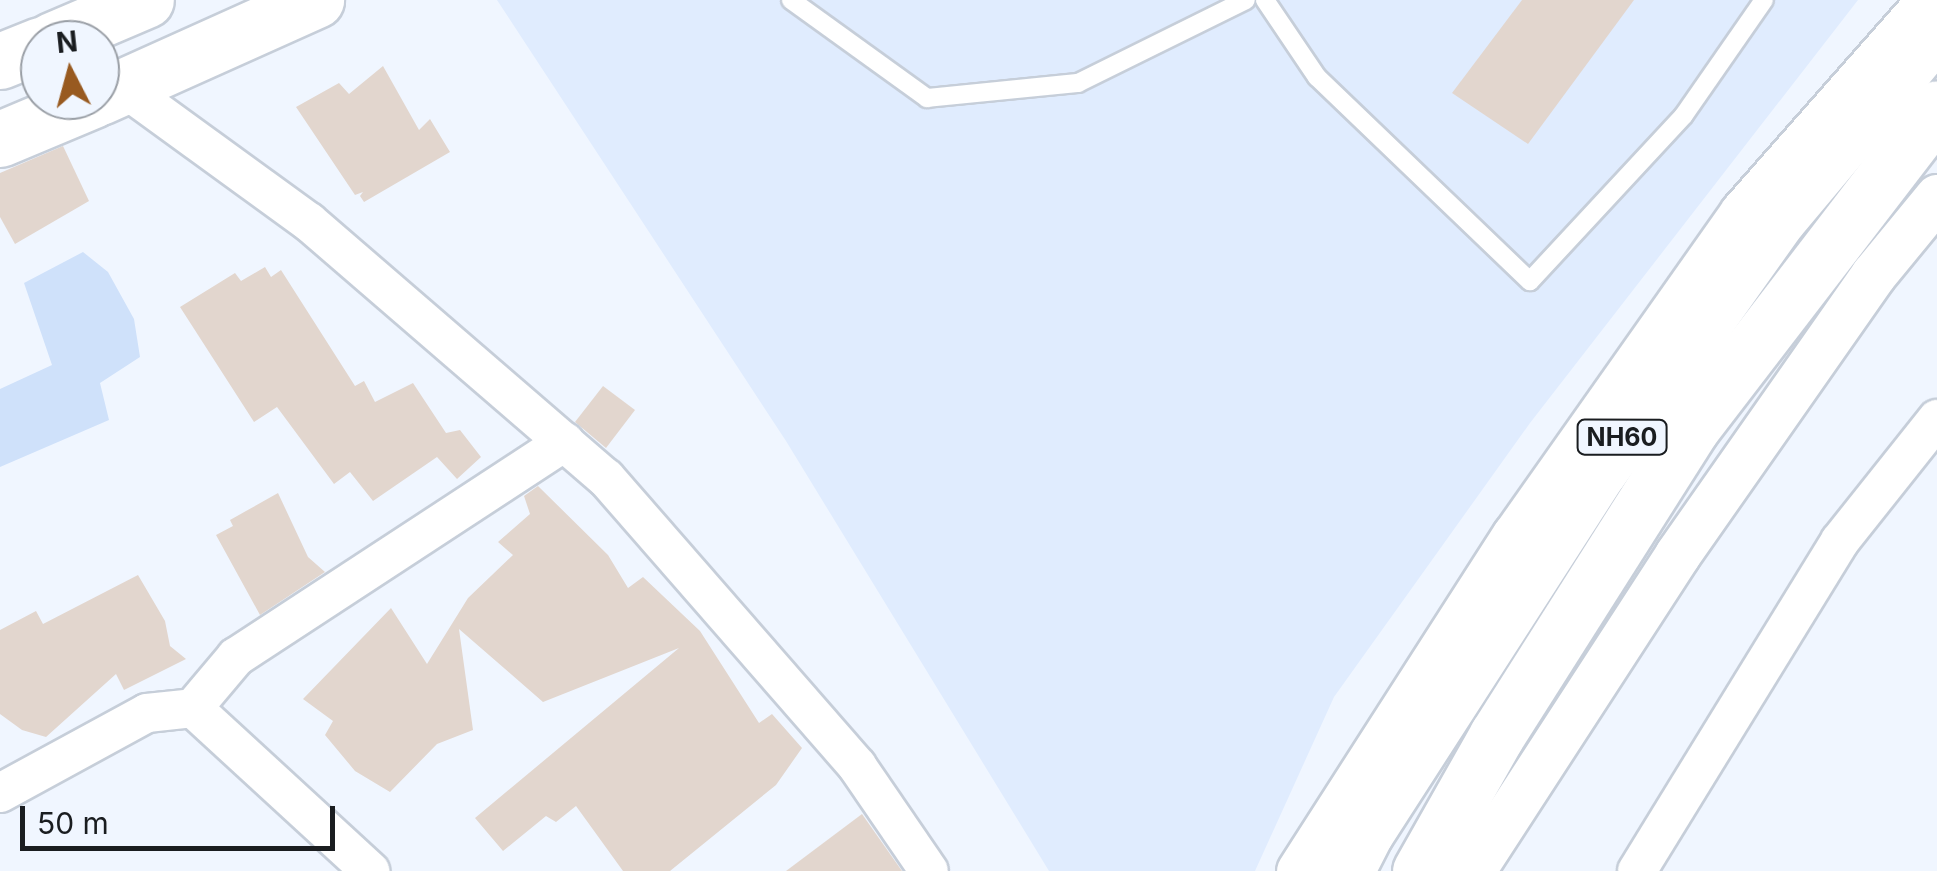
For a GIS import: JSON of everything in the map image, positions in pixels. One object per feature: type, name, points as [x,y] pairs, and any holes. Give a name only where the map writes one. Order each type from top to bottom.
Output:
[{"type":"main road","points":[[99,20],[146,0]]},
{"type":"main road","points":[[120,88],[316,0]]},
{"type":"main road","name":"NH60","points":[[1346,871],[1366,832],[1598,471],[1778,218],[1937,30]]},
{"type":"main road","name":"NH60","points":[[1420,871],[1497,735],[1691,430],[1937,108]]},
{"type":"main road","points":[[0,139],[45,120]]},
{"type":"street","points":[[1299,871],[1516,536],[1742,213],[1930,0]]},
{"type":"street","points":[[120,104],[309,222],[606,478],[857,766],[929,871]]},
{"type":"street","points":[[1472,871],[1677,555],[1873,275],[1937,197]]},
{"type":"street","points":[[1637,871],[1840,541],[1937,419]]},
{"type":"street","points":[[0,793],[147,713],[192,708],[236,657],[565,442]]},
{"type":"street","points":[[192,708],[370,871]]},
{"type":"lane","points":[[792,0],[927,98],[1078,83],[1246,0]]},
{"type":"lane","points":[[1265,0],[1317,76],[1530,281],[1684,115],[1764,0]]},
{"type":"shaded area","points":[[497,0],[1858,0],[1530,423],[1334,697],[1255,871],[1049,871],[786,441]]},
{"type":"shaded area","points":[[83,252],[108,272],[134,319],[140,357],[100,383],[109,420],[0,467],[0,389],[52,365],[24,283]]},
{"type":"building","points":[[1522,0],[1634,0],[1528,144],[1452,93]]},
{"type":"building","points":[[383,66],[419,130],[430,119],[450,152],[364,202],[360,196],[363,192],[355,195],[296,107],[339,83],[349,94]]},
{"type":"building","points":[[63,146],[89,201],[15,244],[0,217],[0,173]]},
{"type":"building","points":[[265,267],[271,277],[281,270],[355,386],[364,381],[375,402],[413,383],[446,433],[460,430],[481,457],[457,479],[437,457],[373,501],[350,472],[334,484],[277,407],[254,422],[180,307],[235,273],[241,281]]},
{"type":"building","points":[[603,386],[635,410],[606,448],[575,422]]},
{"type":"building","points":[[538,486],[608,555],[628,588],[643,577],[700,631],[759,723],[772,714],[802,748],[776,785],[670,871],[623,871],[576,806],[556,822],[546,816],[503,851],[475,818],[679,648],[543,702],[459,629],[473,730],[437,744],[390,792],[355,771],[325,735],[333,721],[303,699],[391,608],[427,664],[468,598],[513,555],[498,542],[530,514],[524,496]]},
{"type":"building","points":[[278,493],[308,557],[325,572],[260,615],[216,535],[233,526],[230,520]]},
{"type":"building","points":[[138,575],[165,621],[170,646],[186,659],[124,690],[116,674],[46,737],[22,730],[0,714],[0,630],[36,611],[43,624]]},
{"type":"building","points":[[862,814],[902,871],[786,871]]}]
